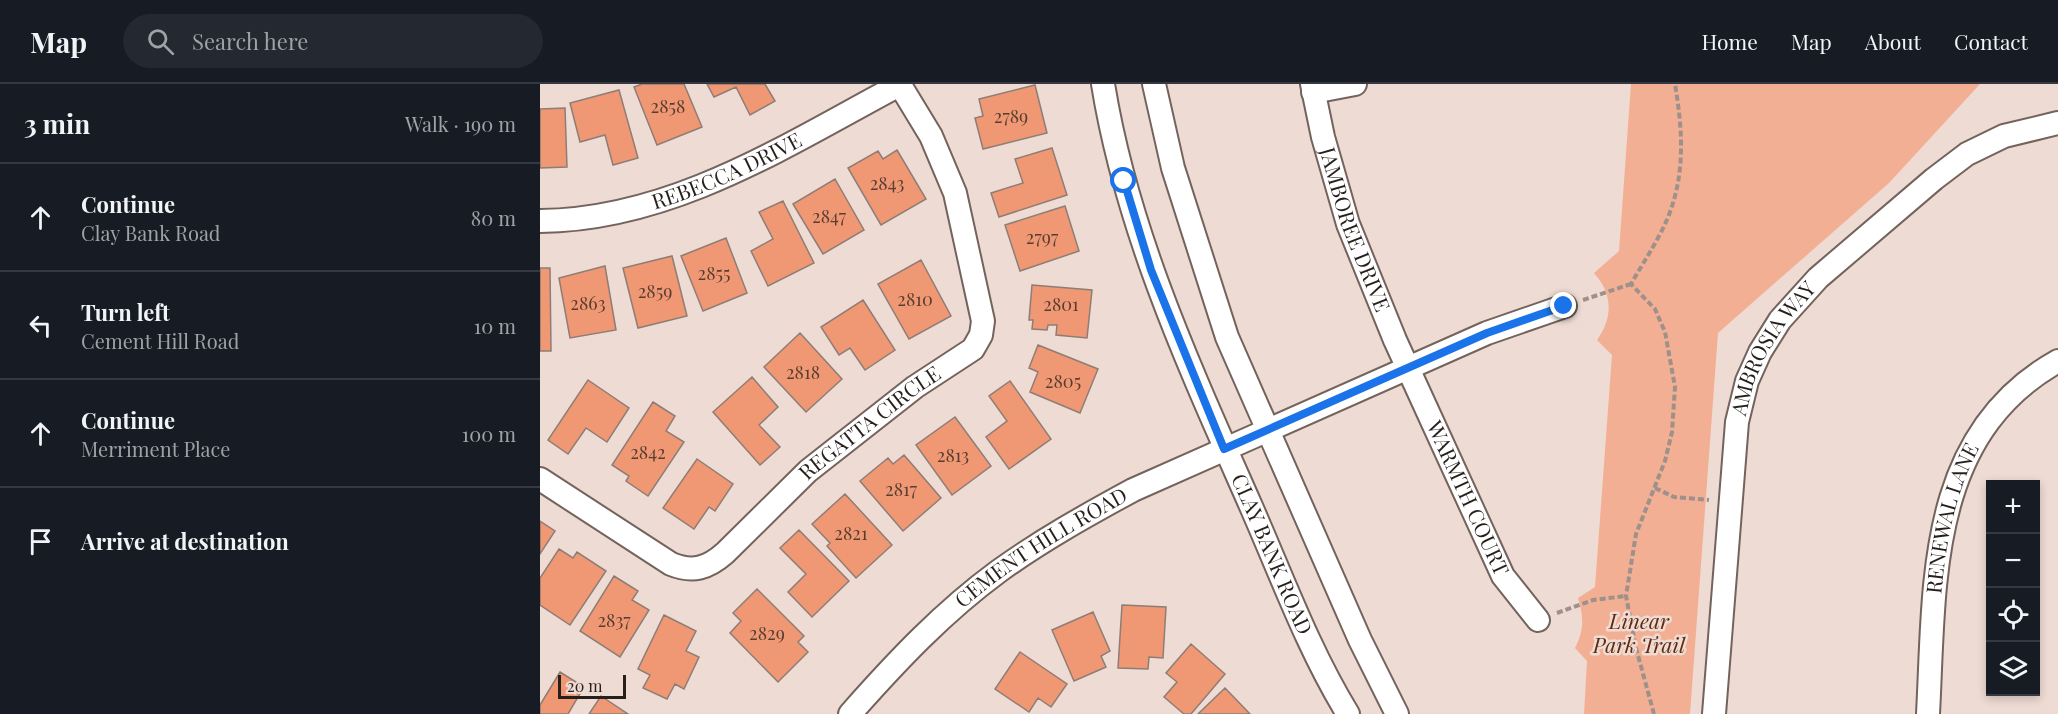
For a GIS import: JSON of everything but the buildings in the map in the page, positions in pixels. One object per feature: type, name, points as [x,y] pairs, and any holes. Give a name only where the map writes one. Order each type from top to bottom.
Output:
[{"type":"street","name":"REBECCA DRIVE","points":[[540,221],[598,216],[689,192],[746,167],[901,84]]},
{"type":"street","name":"REGATTA CIRCLE","points":[[540,478],[671,564],[684,569],[698,569],[713,563],[725,553],[808,471],[862,427],[973,349],[981,335],[982,313],[955,193],[931,136],[901,84]]},
{"type":"street","name":"CLAY BANK ROAD","points":[[1103,84],[1124,181],[1151,270],[1224,449],[1307,633],[1348,714]]},
{"type":"street","points":[[1154,84],[1173,168],[1227,337],[1360,640],[1397,714]]},
{"type":"street","points":[[1312,88],[1355,84]]},
{"type":"street","name":"JAMBOREE DRIVE","points":[[1312,88],[1348,224],[1408,369]]},
{"type":"street","name":"AMBROSIA WAY","points":[[1714,714],[1737,422],[1747,381],[1770,336],[1804,292],[1950,165],[2004,136],[2058,123]]},
{"type":"street","name":"CEMENT HILL ROAD","points":[[850,714],[920,638],[998,572],[1078,519],[1133,490],[1487,333],[1564,306]]},
{"type":"street","name":"RENEWAL LANE","points":[[1928,714],[1937,563],[1941,533],[1960,471],[1978,438],[2007,401],[2031,379],[2058,361]]},
{"type":"street","name":"WARMTH COURT","points":[[1408,369],[1503,576],[1538,620]]},
{"type":"path","points":[[1564,306],[1631,284],[1660,236],[1679,183],[1682,125],[1675,84]]},
{"type":"path","points":[[1631,284],[1655,309],[1667,342],[1675,387],[1672,432],[1655,488],[1636,534],[1626,596],[1636,648],[1654,714]]},
{"type":"path","points":[[1655,488],[1674,497],[1730,502]]},
{"type":"path","points":[[1538,620],[1593,600],[1626,596]]},
{"type":"green space","name":"Linear Park Trail","points":[[1631,84],[1980,84],[1889,183],[1718,333],[1690,714],[1584,714],[1587,661],[1575,648],[1582,624],[1578,598],[1595,587],[1612,355],[1597,340],[1606,323],[1609,306],[1605,289],[1594,273],[1619,251]]},
{"type":"route","points":[[1124,181],[1151,270],[1224,449],[1487,333],[1564,306]]}]
